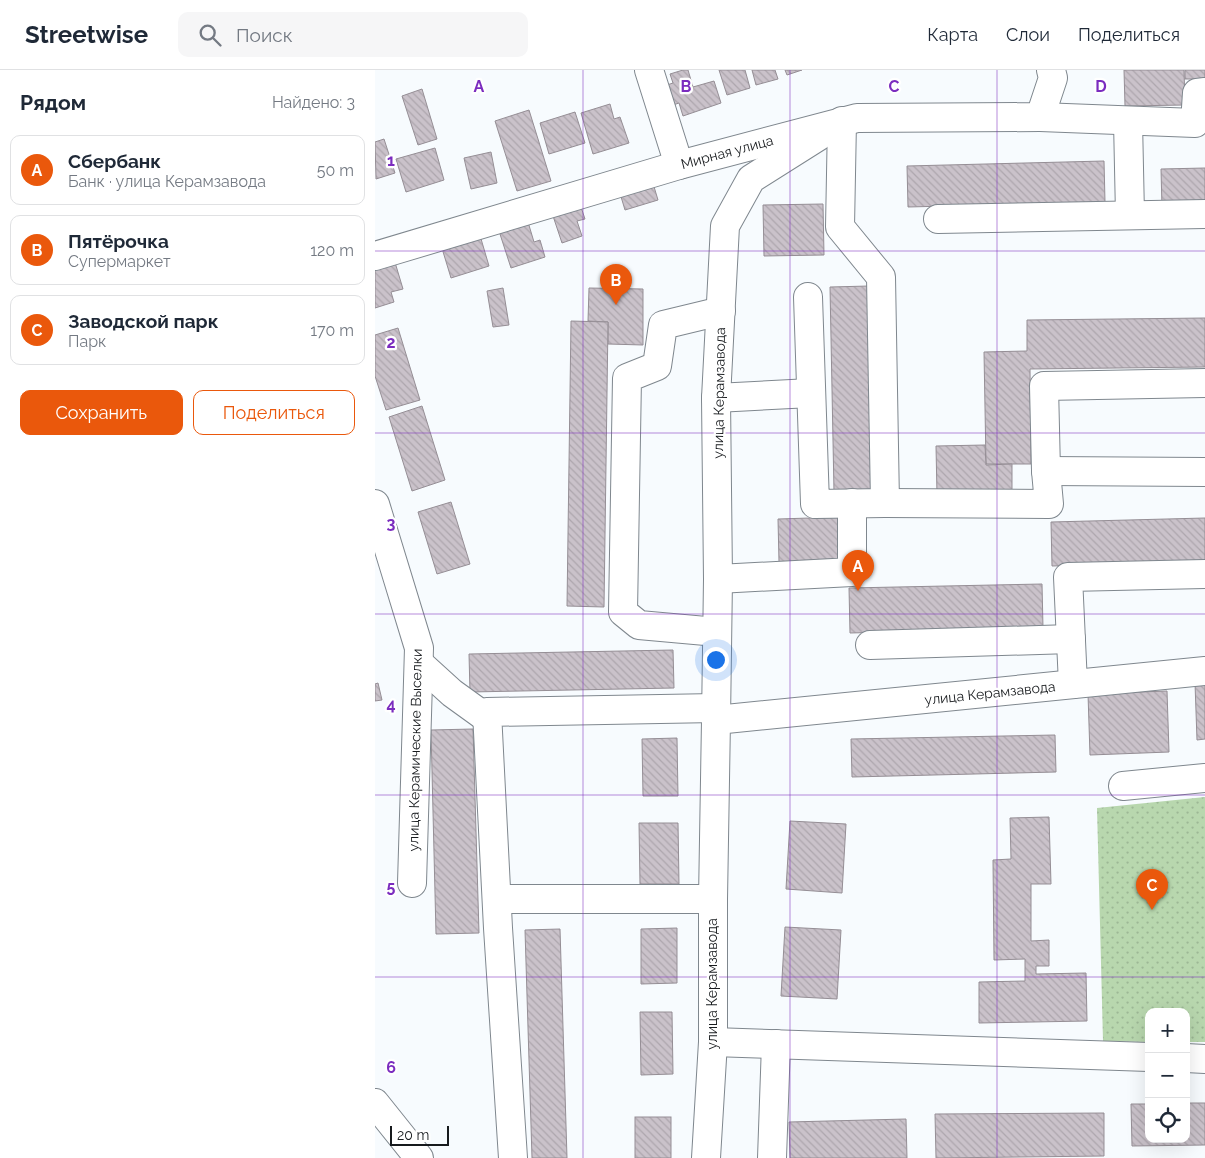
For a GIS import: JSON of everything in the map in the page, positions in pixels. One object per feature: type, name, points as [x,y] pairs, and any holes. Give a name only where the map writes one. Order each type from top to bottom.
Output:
[{"type":"street","points":[[649,70],[679,165]]},
{"type":"street","points":[[1040,117],[1053,78],[1051,70]]},
{"type":"street","name":"Мирная улица","points":[[375,256],[679,165],[857,118],[1040,117],[1195,123],[1197,93],[1205,92]]},
{"type":"street","points":[[842,121],[840,227],[881,277],[885,503]]},
{"type":"street","name":"улица Керамзавода","points":[[706,1158],[713,1042],[713,899],[718,579],[716,398],[725,226],[751,179],[842,121]]},
{"type":"street","points":[[1128,121],[1131,215]]},
{"type":"street","points":[[938,219],[1205,214]]},
{"type":"street","points":[[808,297],[815,504],[1049,504],[1046,471],[1044,386],[1205,383]]},
{"type":"street","points":[[717,632],[639,625],[623,612],[627,378],[657,366],[663,325],[721,311]]},
{"type":"street","points":[[716,398],[811,393]]},
{"type":"street","points":[[1046,471],[1205,472]]},
{"type":"street","points":[[718,579],[852,572],[852,503]]},
{"type":"street","name":"улица Керамические Выселки","points":[[375,504],[419,648],[412,882]]},
{"type":"street","points":[[1073,684],[1068,577],[1205,574]]},
{"type":"street","points":[[870,645],[1071,639]]},
{"type":"street","points":[[419,663],[452,693],[488,719]]},
{"type":"street","name":"улица Керамзавода","points":[[716,714],[1205,671]]},
{"type":"street","points":[[513,1158],[487,712],[716,714]]},
{"type":"street","points":[[1123,786],[1205,778]]},
{"type":"street","points":[[497,899],[713,899]]},
{"type":"street","points":[[713,1042],[1145,1057]]},
{"type":"street","points":[[772,1158],[776,1044]]},
{"type":"street","points":[[1190,1058],[1205,1059]]},
{"type":"street","points":[[375,1103],[419,1158]]},
{"type":"green space","points":[[1205,797],[1205,1042],[1190,1042],[1190,1008],[1145,1008],[1145,1042],[1103,1041],[1097,808]]},
{"type":"building","points":[[688,70],[693,87],[714,81],[721,103],[683,116],[679,103],[673,105],[667,85],[673,83],[670,74]]},
{"type":"building","points":[[719,70],[745,70],[750,88],[727,95]]},
{"type":"building","points":[[752,70],[775,70],[778,79],[756,85]]},
{"type":"building","points":[[785,70],[802,70],[787,75]]},
{"type":"building","points":[[1124,70],[1184,70],[1185,105],[1125,106]]},
{"type":"building","points":[[1185,70],[1205,70],[1205,79],[1185,79]]},
{"type":"building","points":[[422,89],[437,139],[418,145],[402,96]]},
{"type":"building","points":[[610,104],[614,119],[620,117],[629,143],[593,154],[581,113]]},
{"type":"building","points":[[529,110],[551,181],[517,191],[495,121]]},
{"type":"building","points":[[575,112],[585,143],[549,154],[540,123]]},
{"type":"building","points":[[384,139],[395,173],[376,179],[375,142]]},
{"type":"building","points":[[435,148],[444,180],[406,192],[396,159]]},
{"type":"building","points":[[491,152],[497,183],[471,189],[464,158]]},
{"type":"building","points":[[1104,161],[1105,202],[908,207],[907,166]]},
{"type":"building","points":[[1205,168],[1205,207],[1162,208],[1161,169]]},
{"type":"building","points":[[652,180],[658,200],[625,210],[619,190]]},
{"type":"building","points":[[823,204],[824,255],[764,256],[763,205]]},
{"type":"building","points":[[581,207],[585,219],[577,221],[582,236],[562,243],[553,216]]},
{"type":"building","points":[[528,222],[534,242],[540,240],[545,257],[511,268],[499,231]]},
{"type":"building","points":[[479,232],[489,266],[451,278],[441,245]]},
{"type":"building","points":[[394,259],[403,289],[391,292],[394,302],[375,308],[375,265]]},
{"type":"building","points":[[869,286],[873,491],[834,492],[830,287]]},
{"type":"building","points":[[503,288],[509,325],[493,327],[487,291]]},
{"type":"building","points":[[589,288],[643,289],[643,345],[608,344],[608,322],[588,321]]},
{"type":"building","points":[[1205,318],[1205,367],[1030,369],[1031,464],[986,464],[984,352],[1027,351],[1027,320]]},
{"type":"building","points":[[571,321],[608,322],[604,607],[567,606]]},
{"type":"building","points":[[398,328],[420,400],[386,410],[375,376],[375,335]]},
{"type":"building","points":[[422,406],[445,480],[412,491],[389,417]]},
{"type":"building","points":[[985,445],[986,465],[1012,464],[1012,494],[937,495],[936,446]]},
{"type":"building","points":[[451,502],[470,564],[437,574],[418,512]]},
{"type":"building","points":[[842,517],[843,561],[779,562],[778,519]]},
{"type":"building","points":[[1205,518],[1205,562],[1052,566],[1051,522]]},
{"type":"building","points":[[1042,584],[1043,628],[850,633],[849,588]]},
{"type":"building","points":[[673,650],[674,688],[470,692],[469,654]]},
{"type":"building","points":[[1205,682],[1205,739],[1197,740],[1195,683]]},
{"type":"building","points":[[378,683],[382,700],[375,701],[375,684]]},
{"type":"building","points":[[1167,691],[1169,752],[1090,755],[1088,694]]},
{"type":"building","points":[[473,729],[479,933],[436,934],[431,730]]},
{"type":"building","points":[[1055,735],[1056,772],[852,777],[851,739]]},
{"type":"building","points":[[677,738],[678,796],[643,796],[642,739]]},
{"type":"building","points":[[1049,817],[1051,884],[1031,884],[1031,941],[1049,940],[1049,966],[1036,966],[1036,974],[1086,973],[1087,1021],[979,1023],[979,982],[1025,981],[1025,959],[994,960],[993,860],[1011,859],[1010,818]]},
{"type":"building","points":[[790,821],[846,824],[842,893],[786,889]]},
{"type":"building","points":[[639,823],[678,823],[679,884],[640,884]]},
{"type":"building","points":[[785,927],[841,930],[837,999],[781,996]]},
{"type":"building","points":[[677,928],[677,983],[641,984],[641,929]]},
{"type":"building","points":[[560,929],[567,1158],[532,1158],[525,930]]},
{"type":"building","points":[[640,1012],[672,1012],[673,1074],[641,1075]]},
{"type":"building","points":[[1190,1103],[1205,1103],[1205,1145],[1132,1146],[1131,1104],[1145,1104],[1145,1143],[1190,1143]]},
{"type":"building","points":[[1104,1113],[1104,1156],[936,1158],[935,1114]]},
{"type":"building","points":[[635,1117],[671,1117],[671,1158],[635,1158]]},
{"type":"building","points":[[906,1119],[907,1158],[790,1158],[789,1122]]},
{"type":"place","name":"Пятёрочка","points":[[616,305]]},
{"type":"place","name":"Сбербанк","points":[[858,591]]},
{"type":"place","name":"Заводской парк","points":[[1152,910]]}]
